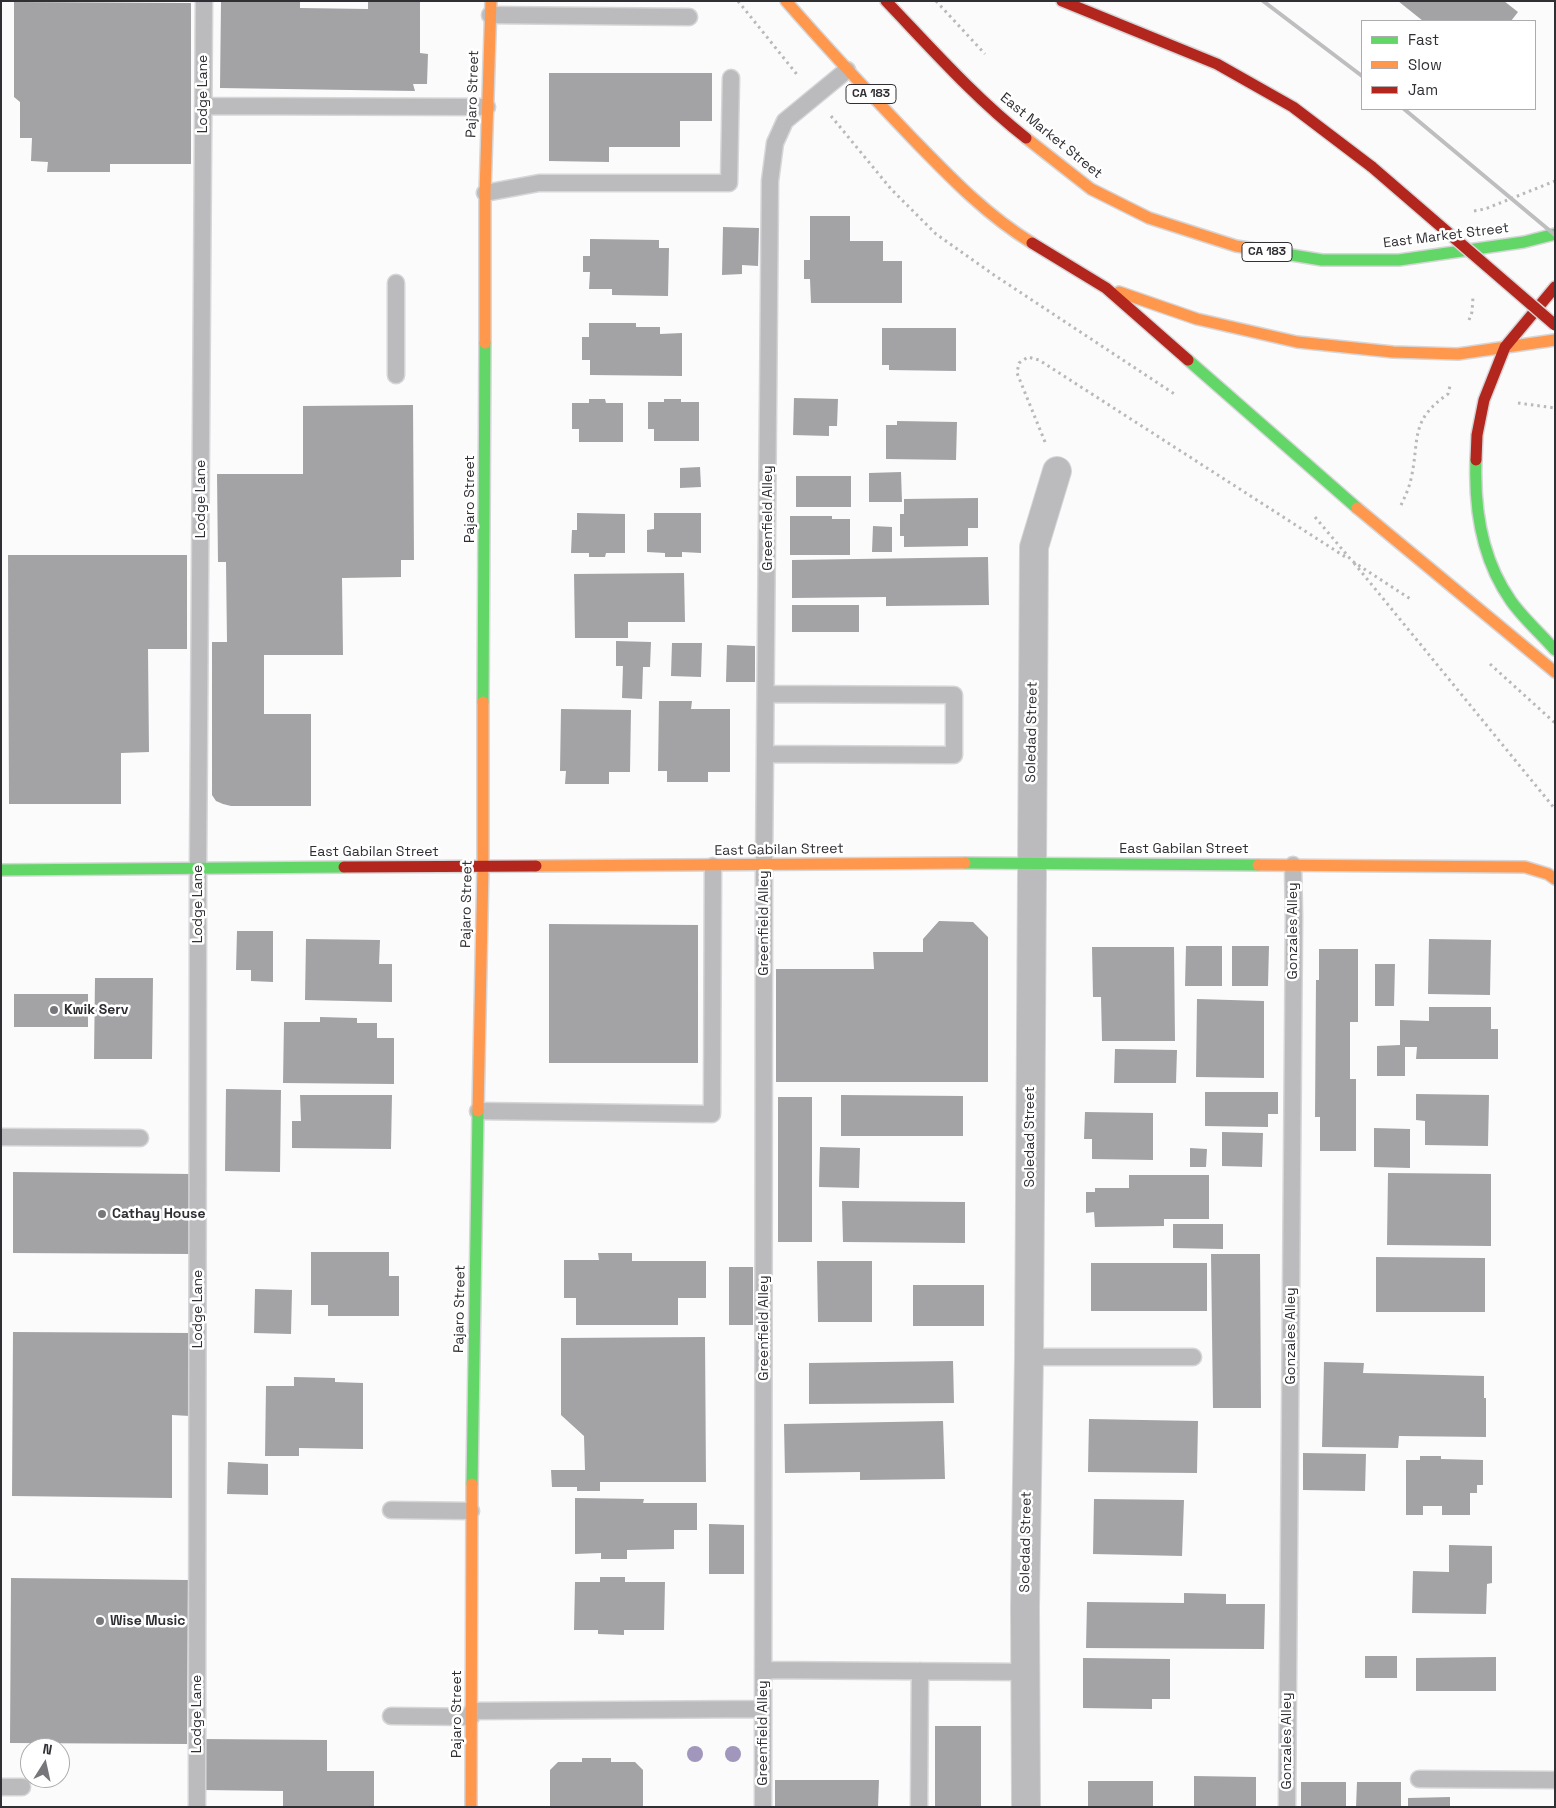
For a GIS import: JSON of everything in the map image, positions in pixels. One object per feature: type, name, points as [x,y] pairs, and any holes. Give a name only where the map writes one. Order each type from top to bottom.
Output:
[{"type":"street","name":"CA 183","points":[[786,1],[847,70],[958,185],[1016,233],[1106,288],[1197,319],[1297,342],[1393,352],[1458,354],[1555,340]]},
{"type":"street","name":"East Market Street","points":[[886,1],[952,70],[1010,126],[1092,189],[1149,218],[1236,246],[1322,260],[1399,260],[1524,242],[1555,234]]},
{"type":"street","points":[[1062,1],[1216,64],[1293,107],[1372,167],[1555,325]]},
{"type":"street","name":"Pajaro Street","points":[[471,1807],[471,1511],[483,867],[485,192],[491,8]]},
{"type":"street","points":[[1555,287],[1505,347],[1484,400],[1477,435],[1475,478],[1478,521],[1489,562],[1511,601],[1555,650]]},
{"type":"street","points":[[1106,288],[1380,528],[1555,672]]},
{"type":"street","name":"Soledad Street","points":[[1026,1807],[1024,1672],[1029,1357],[1034,547],[1057,471]]},
{"type":"street","name":"East Gabilan Street","points":[[1,870],[1031,863],[1525,867],[1548,874],[1555,879]]},
{"type":"lane","name":"Lodge Lane","points":[[197,1807],[198,868],[204,1]]},
{"type":"lane","points":[[491,8],[689,18]]},
{"type":"lane","name":"Greenfield Alley","points":[[762,1807],[764,866],[770,180],[776,143],[785,121],[847,70]]},
{"type":"lane","points":[[485,192],[538,183],[729,183],[731,78]]},
{"type":"lane","points":[[203,106],[487,107]]},
{"type":"lane","points":[[396,283],[396,375]]},
{"type":"lane","points":[[765,754],[954,755],[954,695],[766,694]]},
{"type":"lane","name":"Gonzales Alley","points":[[1287,1807],[1293,865]]},
{"type":"lane","points":[[478,1111],[712,1114],[713,866]]},
{"type":"lane","points":[[1,1137],[140,1138]]},
{"type":"lane","points":[[1029,1357],[1193,1357]]},
{"type":"lane","points":[[391,1510],[471,1511]]},
{"type":"lane","points":[[763,1670],[1024,1672]]},
{"type":"lane","points":[[919,1807],[920,1672]]},
{"type":"lane","points":[[391,1716],[763,1709]]},
{"type":"lane","points":[[1419,1779],[1555,1780]]},
{"type":"lane","points":[[1,1787],[20,1787]]},
{"type":"path","points":[[738,1],[891,189],[936,234],[994,275],[1182,399]]},
{"type":"path","points":[[936,1],[988,57]]},
{"type":"path","points":[[1468,212],[1485,209],[1555,181]]},
{"type":"path","points":[[1057,471],[1017,373],[1019,363],[1028,357],[1039,360],[1415,601]]},
{"type":"path","points":[[1396,510],[1401,504],[1411,481],[1416,436],[1422,420],[1435,403],[1448,394]]},
{"type":"path","points":[[1518,403],[1555,408]]},
{"type":"path","points":[[1311,512],[1555,808]]},
{"type":"path","points":[[1484,659],[1555,723]]},
{"type":"building","points":[[221,1],[300,1],[300,8],[368,9],[368,1],[420,1],[420,53],[428,54],[427,84],[413,84],[415,91],[220,88]]},
{"type":"building","points":[[1398,1],[1504,1],[1518,12],[1512,20],[1422,20]]},
{"type":"building","points":[[14,2],[191,3],[191,164],[110,164],[110,172],[47,172],[48,162],[31,161],[32,138],[20,138],[20,102],[14,97]]},
{"type":"building","points":[[549,73],[712,73],[712,121],[680,121],[680,147],[609,147],[609,162],[549,161]]},
{"type":"building","points":[[810,216],[850,216],[850,241],[883,241],[883,261],[902,261],[902,303],[811,303],[810,279],[804,279],[804,260],[810,260]]},
{"type":"building","points":[[723,227],[759,228],[758,266],[742,265],[742,274],[722,275]]},
{"type":"building","points":[[590,239],[659,240],[659,248],[669,248],[668,296],[612,295],[612,289],[589,289],[590,272],[583,272],[583,256],[590,256]]},
{"type":"building","points":[[589,323],[636,323],[636,327],[660,327],[660,334],[682,333],[682,376],[590,375],[590,360],[582,360],[582,337],[589,337]]},
{"type":"building","points":[[882,328],[956,328],[956,371],[889,370],[889,365],[882,365]]},
{"type":"building","points":[[794,398],[838,399],[837,426],[829,426],[829,436],[793,435]]},
{"type":"building","points":[[589,399],[605,399],[606,403],[623,403],[623,442],[579,442],[579,429],[572,429],[572,403],[589,403]]},
{"type":"building","points":[[664,399],[681,399],[681,402],[699,402],[699,441],[654,441],[654,429],[648,429],[648,402],[664,402]]},
{"type":"building","points":[[413,405],[414,560],[401,560],[401,577],[342,578],[343,655],[264,655],[264,714],[311,714],[311,806],[231,806],[216,801],[212,795],[212,642],[227,642],[226,562],[218,562],[217,474],[303,474],[303,406]]},
{"type":"building","points":[[897,421],[957,422],[956,460],[886,459],[886,425],[897,425]]},
{"type":"building","points":[[700,467],[701,487],[680,488],[680,468]]},
{"type":"building","points":[[901,472],[902,502],[869,502],[869,473]]},
{"type":"building","points":[[796,476],[851,476],[851,507],[796,507]]},
{"type":"building","points":[[978,498],[978,528],[968,528],[968,546],[904,547],[904,536],[900,536],[900,514],[904,514],[904,499]]},
{"type":"building","points":[[577,513],[625,514],[625,553],[606,553],[605,557],[589,557],[589,553],[571,553],[572,530],[577,530]]},
{"type":"building","points":[[654,513],[701,513],[701,553],[682,552],[682,557],[665,557],[665,553],[647,552],[647,530],[654,529]]},
{"type":"building","points":[[790,516],[832,516],[832,519],[850,519],[850,555],[790,555]]},
{"type":"building","points":[[873,526],[892,527],[892,552],[872,552]]},
{"type":"building","points":[[8,555],[187,555],[187,649],[148,649],[149,752],[121,753],[121,804],[9,804]]},
{"type":"building","points":[[988,557],[989,605],[886,606],[886,597],[792,598],[792,560]]},
{"type":"building","points":[[684,573],[685,622],[628,622],[628,638],[575,638],[574,574]]},
{"type":"building","points":[[792,605],[859,605],[859,632],[792,632]]},
{"type":"building","points":[[616,641],[651,642],[650,667],[643,667],[642,699],[622,698],[623,666],[616,666]]},
{"type":"building","points":[[672,643],[702,643],[701,677],[671,676]]},
{"type":"building","points":[[727,645],[755,646],[755,682],[726,682]]},
{"type":"building","points":[[659,701],[692,701],[691,709],[730,709],[730,772],[708,772],[708,782],[667,782],[667,771],[658,771]]},
{"type":"building","points":[[561,709],[631,710],[630,772],[609,772],[609,784],[565,784],[566,771],[560,771]]},
{"type":"building","points":[[939,921],[973,922],[988,937],[988,1082],[776,1082],[776,969],[874,969],[873,952],[923,952],[923,939]]},
{"type":"building","points":[[549,924],[698,925],[698,1063],[549,1063]]},
{"type":"building","points":[[237,931],[273,931],[273,982],[251,981],[251,970],[236,970]]},
{"type":"building","points":[[306,939],[380,940],[379,964],[392,964],[392,1002],[305,1000]]},
{"type":"building","points":[[1429,939],[1491,940],[1490,995],[1428,994]]},
{"type":"building","points":[[1186,946],[1222,946],[1222,986],[1185,986]]},
{"type":"building","points":[[1232,946],[1269,946],[1268,986],[1232,986]]},
{"type":"building","points":[[1092,947],[1174,947],[1175,1041],[1102,1041],[1101,997],[1093,997]]},
{"type":"building","points":[[1319,949],[1358,949],[1358,1022],[1350,1022],[1350,1079],[1356,1079],[1356,1151],[1320,1151],[1320,1117],[1315,1117],[1316,980],[1319,980]]},
{"type":"building","points":[[1375,964],[1395,964],[1394,1006],[1375,1006]]},
{"type":"building","points":[[95,978],[153,978],[152,1059],[94,1059]]},
{"type":"building","points":[[14,994],[88,994],[88,1027],[14,1027]]},
{"type":"building","points":[[1197,999],[1264,1001],[1264,1078],[1196,1077]]},
{"type":"building","points":[[1429,1007],[1491,1007],[1491,1029],[1498,1029],[1498,1059],[1416,1059],[1417,1047],[1405,1047],[1405,1076],[1377,1076],[1377,1046],[1400,1045],[1400,1020],[1429,1021]]},
{"type":"building","points":[[320,1017],[357,1018],[357,1023],[377,1023],[377,1038],[394,1038],[394,1084],[283,1083],[284,1022],[320,1022]]},
{"type":"building","points":[[1115,1049],[1177,1050],[1176,1083],[1114,1083]]},
{"type":"building","points":[[226,1089],[281,1090],[280,1172],[225,1171]]},
{"type":"building","points":[[1205,1092],[1278,1092],[1278,1114],[1268,1114],[1268,1127],[1205,1126]]},
{"type":"building","points":[[1416,1094],[1489,1095],[1488,1146],[1425,1145],[1425,1121],[1416,1120]]},
{"type":"building","points":[[300,1095],[392,1095],[391,1149],[292,1148],[292,1121],[301,1121]]},
{"type":"building","points":[[841,1095],[963,1096],[963,1136],[841,1136]]},
{"type":"building","points":[[778,1097],[812,1097],[812,1242],[778,1242]]},
{"type":"building","points":[[1085,1112],[1153,1113],[1153,1160],[1092,1159],[1092,1139],[1084,1139]]},
{"type":"building","points":[[1374,1128],[1410,1129],[1410,1168],[1374,1167]]},
{"type":"building","points":[[1222,1132],[1263,1133],[1262,1167],[1222,1166]]},
{"type":"building","points":[[820,1147],[860,1148],[859,1188],[819,1187]]},
{"type":"building","points":[[1190,1148],[1207,1149],[1206,1167],[1190,1167]]},
{"type":"building","name":"Cathay House","points":[[13,1172],[191,1174],[191,1254],[13,1253]]},
{"type":"building","points":[[1388,1173],[1491,1174],[1491,1246],[1387,1245]]},
{"type":"building","points":[[1129,1175],[1209,1175],[1209,1219],[1164,1219],[1164,1226],[1095,1227],[1094,1212],[1086,1213],[1086,1192],[1095,1192],[1095,1188],[1129,1188]]},
{"type":"building","points":[[842,1201],[965,1202],[965,1243],[843,1242]]},
{"type":"building","points":[[1173,1224],[1223,1224],[1223,1249],[1173,1248]]},
{"type":"building","points":[[311,1252],[389,1252],[389,1276],[399,1276],[399,1316],[328,1316],[328,1305],[311,1305]]},
{"type":"building","points":[[598,1253],[632,1253],[632,1261],[706,1261],[706,1298],[678,1298],[678,1325],[576,1325],[576,1298],[564,1298],[564,1260],[599,1260]]},
{"type":"building","points":[[1211,1254],[1260,1254],[1261,1408],[1213,1408]]},
{"type":"building","points":[[1376,1257],[1485,1258],[1485,1312],[1376,1312]]},
{"type":"building","points":[[817,1261],[872,1261],[872,1322],[818,1322]]},
{"type":"building","points":[[1091,1263],[1207,1263],[1207,1311],[1091,1311]]},
{"type":"building","points":[[729,1267],[753,1267],[753,1325],[729,1325]]},
{"type":"building","points":[[913,1285],[984,1285],[984,1326],[913,1326]]},
{"type":"building","points":[[255,1289],[292,1290],[291,1334],[254,1333]]},
{"type":"building","points":[[13,1332],[190,1333],[190,1416],[172,1415],[172,1498],[12,1496]]},
{"type":"building","points":[[705,1337],[706,1482],[600,1482],[600,1491],[577,1491],[577,1487],[552,1487],[551,1470],[585,1470],[584,1436],[561,1415],[561,1338]]},
{"type":"building","points":[[953,1361],[954,1403],[809,1404],[809,1363]]},
{"type":"building","points":[[1324,1362],[1364,1363],[1363,1373],[1484,1376],[1486,1437],[1399,1436],[1398,1448],[1322,1447]]},
{"type":"building","points":[[294,1377],[335,1378],[335,1382],[363,1383],[363,1449],[299,1448],[299,1456],[265,1456],[266,1386],[294,1386]]},
{"type":"building","points":[[1089,1419],[1198,1421],[1197,1473],[1088,1472]]},
{"type":"building","points":[[943,1421],[945,1479],[860,1480],[860,1472],[785,1473],[784,1424]]},
{"type":"building","points":[[1303,1453],[1366,1454],[1365,1491],[1303,1490]]},
{"type":"building","points":[[1420,1456],[1441,1456],[1441,1459],[1483,1460],[1483,1485],[1477,1485],[1477,1493],[1470,1493],[1470,1515],[1442,1515],[1442,1506],[1423,1506],[1423,1515],[1406,1515],[1406,1460],[1420,1460]]},
{"type":"building","points":[[228,1462],[268,1464],[268,1495],[227,1494]]},
{"type":"building","points":[[575,1498],[644,1499],[643,1503],[697,1503],[697,1530],[674,1530],[674,1549],[627,1550],[627,1559],[601,1559],[601,1553],[575,1554]]},
{"type":"building","points":[[1094,1499],[1184,1500],[1182,1556],[1093,1554]]},
{"type":"building","points":[[709,1524],[744,1525],[744,1574],[709,1574]]},
{"type":"building","points":[[1449,1545],[1492,1546],[1492,1583],[1487,1584],[1486,1614],[1412,1613],[1413,1571],[1449,1572]]},
{"type":"building","points":[[600,1577],[625,1577],[625,1582],[665,1582],[664,1630],[624,1630],[624,1635],[598,1634],[598,1630],[574,1630],[575,1582],[600,1582]]},
{"type":"building","points":[[11,1578],[188,1580],[187,1744],[70,1743],[70,1738],[20,1738],[20,1743],[10,1743]]},
{"type":"building","points":[[1184,1593],[1226,1594],[1226,1604],[1265,1604],[1264,1649],[1086,1648],[1087,1602],[1184,1603]]},
{"type":"building","points":[[1365,1656],[1397,1656],[1397,1678],[1365,1678]]},
{"type":"building","points":[[1496,1657],[1496,1691],[1416,1691],[1416,1658]]},
{"type":"building","points":[[1083,1658],[1170,1659],[1170,1699],[1152,1699],[1152,1709],[1083,1708]]},
{"type":"building","points":[[935,1726],[981,1726],[981,1807],[935,1807]]},
{"type":"building","points":[[203,1739],[327,1740],[327,1771],[374,1771],[374,1807],[283,1807],[283,1791],[203,1790]]},
{"type":"building","points":[[582,1758],[611,1758],[611,1762],[635,1762],[643,1770],[643,1807],[550,1807],[550,1770],[558,1762],[582,1762]]},
{"type":"building","points":[[1194,1776],[1256,1777],[1256,1807],[1194,1807]]},
{"type":"building","points":[[775,1780],[879,1780],[878,1807],[775,1807]]},
{"type":"building","points":[[1088,1781],[1153,1781],[1153,1807],[1088,1807]]},
{"type":"building","points":[[1301,1782],[1346,1782],[1346,1807],[1301,1807]]},
{"type":"building","points":[[1357,1782],[1401,1782],[1401,1807],[1356,1807]]},
{"type":"building","points":[[1450,1797],[1450,1807],[1408,1807],[1408,1798]]},
{"type":"railway","points":[[1263,1],[1361,75]]},
{"type":"railway","points":[[1405,110],[1555,235]]},
{"type":"traffic: fast","points":[[1255,249],[1322,260],[1399,260],[1524,242],[1555,234]]},
{"type":"traffic: fast","points":[[483,702],[485,343]]},
{"type":"traffic: fast","points":[[1188,360],[1357,508]]},
{"type":"traffic: fast","points":[[1476,460],[1479,516],[1482,534],[1493,569],[1511,601],[1555,650]]},
{"type":"traffic: fast","points":[[965,863],[1258,865]]},
{"type":"traffic: fast","points":[[1,870],[344,867]]},
{"type":"traffic: fast","points":[[472,1484],[478,1111]]},
{"type":"traffic: slow","points":[[485,343],[485,193],[491,1]]},
{"type":"traffic: slow","points":[[786,1],[864,87],[954,181],[999,220],[1032,243]]},
{"type":"traffic: slow","points":[[1026,138],[1091,189],[1149,218],[1236,246],[1255,249]]},
{"type":"traffic: slow","points":[[1119,292],[1197,319],[1297,342],[1393,352],[1458,354],[1555,340]]},
{"type":"traffic: slow","points":[[1357,508],[1555,672]]},
{"type":"traffic: slow","points":[[478,1111],[483,867],[483,702]]},
{"type":"traffic: slow","points":[[536,866],[965,863]]},
{"type":"traffic: slow","points":[[1258,865],[1525,867],[1548,874],[1555,879]]},
{"type":"traffic: slow","points":[[471,1807],[472,1484]]},
{"type":"traffic: jam","points":[[886,1],[971,89],[1026,138]]},
{"type":"traffic: jam","points":[[1062,1],[1217,64],[1293,107],[1372,167]]},
{"type":"traffic: jam","points":[[1372,167],[1555,325]]},
{"type":"traffic: jam","points":[[1032,243],[1106,288],[1188,360]]},
{"type":"traffic: jam","points":[[1476,460],[1477,435],[1484,400],[1505,347],[1555,287]]},
{"type":"traffic: jam","points":[[344,867],[536,866]]},
{"type":"place","name":"Kwik Serv","points":[[54,1010]]},
{"type":"place","name":"Cathay House","points":[[102,1214]]},
{"type":"place","name":"Wise Music","points":[[100,1621]]}]
